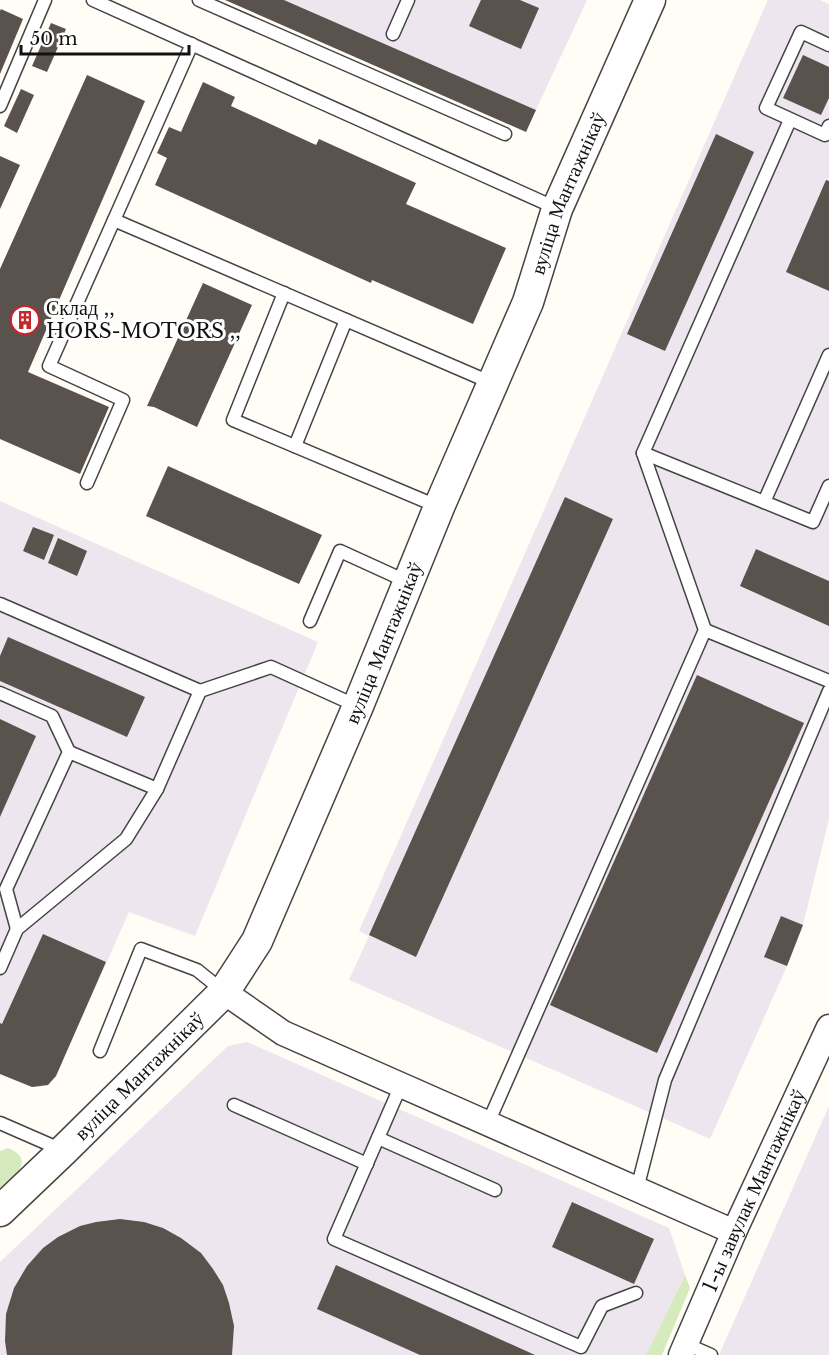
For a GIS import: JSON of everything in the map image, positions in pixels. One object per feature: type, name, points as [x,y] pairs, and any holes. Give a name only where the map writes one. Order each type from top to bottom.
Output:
[{"type":"street","name":"вуліца Мантажнікаў","points":[[0,1211],[224,992],[257,941],[358,706],[439,507],[528,302],[557,209],[650,0]]},
{"type":"street","points":[[224,992],[283,1033],[734,1232]]},
{"type":"street","name":"1-ы завулак Мантажнікаў","points":[[684,1349],[734,1232],[829,1027]]},
{"type":"lane","points":[[0,106],[45,0]]},
{"type":"lane","points":[[93,0],[557,209]]},
{"type":"lane","points":[[199,0],[505,134]]},
{"type":"lane","points":[[393,34],[408,0]]},
{"type":"lane","points":[[829,45],[801,32],[766,108],[825,135],[829,126]]},
{"type":"lane","points":[[87,483],[123,400],[49,366],[192,44]]},
{"type":"lane","points":[[488,1123],[705,630],[643,453],[790,120]]},
{"type":"lane","points":[[114,220],[493,384]]},
{"type":"lane","points":[[284,293],[233,420],[439,507]]},
{"type":"lane","points":[[295,446],[346,320]]},
{"type":"lane","points":[[764,502],[829,355]]},
{"type":"lane","points":[[643,453],[813,522],[829,486]]},
{"type":"lane","points":[[310,621],[339,551],[408,582]]},
{"type":"lane","points":[[0,604],[200,691],[271,667],[358,706]]},
{"type":"lane","points":[[705,630],[829,681]]},
{"type":"lane","points":[[0,968],[17,929],[126,839],[157,789],[200,691]]},
{"type":"lane","points":[[637,1189],[664,1080],[829,691]]},
{"type":"lane","points":[[0,693],[52,716],[69,752],[157,789]]},
{"type":"lane","points":[[17,929],[6,889],[69,752]]},
{"type":"lane","points":[[100,1051],[141,950],[197,970],[224,992]]},
{"type":"lane","points":[[401,1085],[333,1239],[581,1347],[602,1306],[636,1293]]},
{"type":"lane","points":[[234,1105],[367,1164]]},
{"type":"lane","points":[[0,1123],[63,1151]]},
{"type":"lane","points":[[378,1138],[495,1190]]},
{"type":"lane","points":[[684,1349],[711,1355]]},
{"type":"shaded area","points":[[284,0],[587,0],[536,110]]},
{"type":"shaded area","points":[[768,0],[820,0],[829,4],[829,819],[803,925],[710,1139],[349,980],[369,936],[359,931]]},
{"type":"shaded area","points":[[0,501],[318,642],[195,936],[129,912],[56,1076],[48,1085],[39,1087],[32,1087],[0,1074]]},
{"type":"shaded area","points":[[247,1042],[669,1228],[685,1275],[646,1355],[0,1355],[0,1262],[228,1046]]},
{"type":"shaded area","points":[[829,1106],[829,1355],[719,1355]]},
{"type":"green space","points":[[8,1148],[17,1153],[22,1163],[16,1175],[0,1190],[0,1151]]},
{"type":"green space","points":[[685,1275],[690,1288],[662,1355],[646,1355]]},
{"type":"building","points":[[225,0],[284,0],[536,110],[526,132]]},
{"type":"building","points":[[481,0],[520,0],[539,8],[521,49],[469,26]]},
{"type":"building","points":[[1,9],[23,19],[0,74],[0,11]]},
{"type":"building","points":[[51,23],[66,29],[47,72],[32,66]]},
{"type":"building","points":[[803,55],[829,67],[829,98],[821,115],[783,98]]},
{"type":"building","name":"Склад ,, HORS-MOTORS ,,","points":[[87,75],[145,101],[28,372],[109,407],[80,474],[0,439],[0,269]]},
{"type":"building","points":[[203,82],[235,97],[231,106],[316,145],[319,139],[416,183],[406,204],[506,248],[473,324],[372,280],[371,283],[155,185],[167,158],[157,153],[169,127],[181,132]]},
{"type":"building","points":[[21,89],[34,95],[17,133],[4,126]]},
{"type":"building","points":[[716,134],[754,152],[665,351],[627,334]]},
{"type":"building","points":[[0,156],[20,165],[0,209]]},
{"type":"building","points":[[826,180],[829,181],[829,291],[786,272]]},
{"type":"building","points":[[203,283],[252,305],[197,427],[147,406]]},
{"type":"building","points":[[168,466],[322,535],[299,584],[146,516]]},
{"type":"building","points":[[565,497],[613,519],[416,957],[369,935]]},
{"type":"building","points":[[33,527],[54,535],[44,560],[23,551]]},
{"type":"building","points":[[58,538],[87,551],[77,576],[48,563]]},
{"type":"building","points":[[756,549],[829,581],[829,626],[740,586]]},
{"type":"building","points":[[8,637],[145,697],[127,737],[0,681],[0,656]]},
{"type":"building","points":[[697,675],[804,723],[657,1053],[550,1005]]},
{"type":"building","points":[[0,719],[36,736],[0,817]]},
{"type":"building","points":[[781,916],[803,925],[787,966],[764,957]]},
{"type":"building","points":[[43,934],[106,962],[56,1076],[48,1085],[32,1087],[0,1074],[0,1023],[2,1024]]},
{"type":"building","points":[[572,1202],[654,1239],[634,1284],[552,1247]]},
{"type":"building","points":[[120,1219],[144,1222],[163,1228],[201,1253],[223,1285],[229,1303],[234,1326],[232,1355],[7,1355],[6,1314],[14,1288],[27,1266],[43,1248],[58,1237],[80,1226]]},
{"type":"building","points":[[336,1265],[535,1355],[420,1355],[317,1309]]},
{"type":"place","name":"Склад ,, HORS-MOTORS ,,","points":[[25,320]]}]
